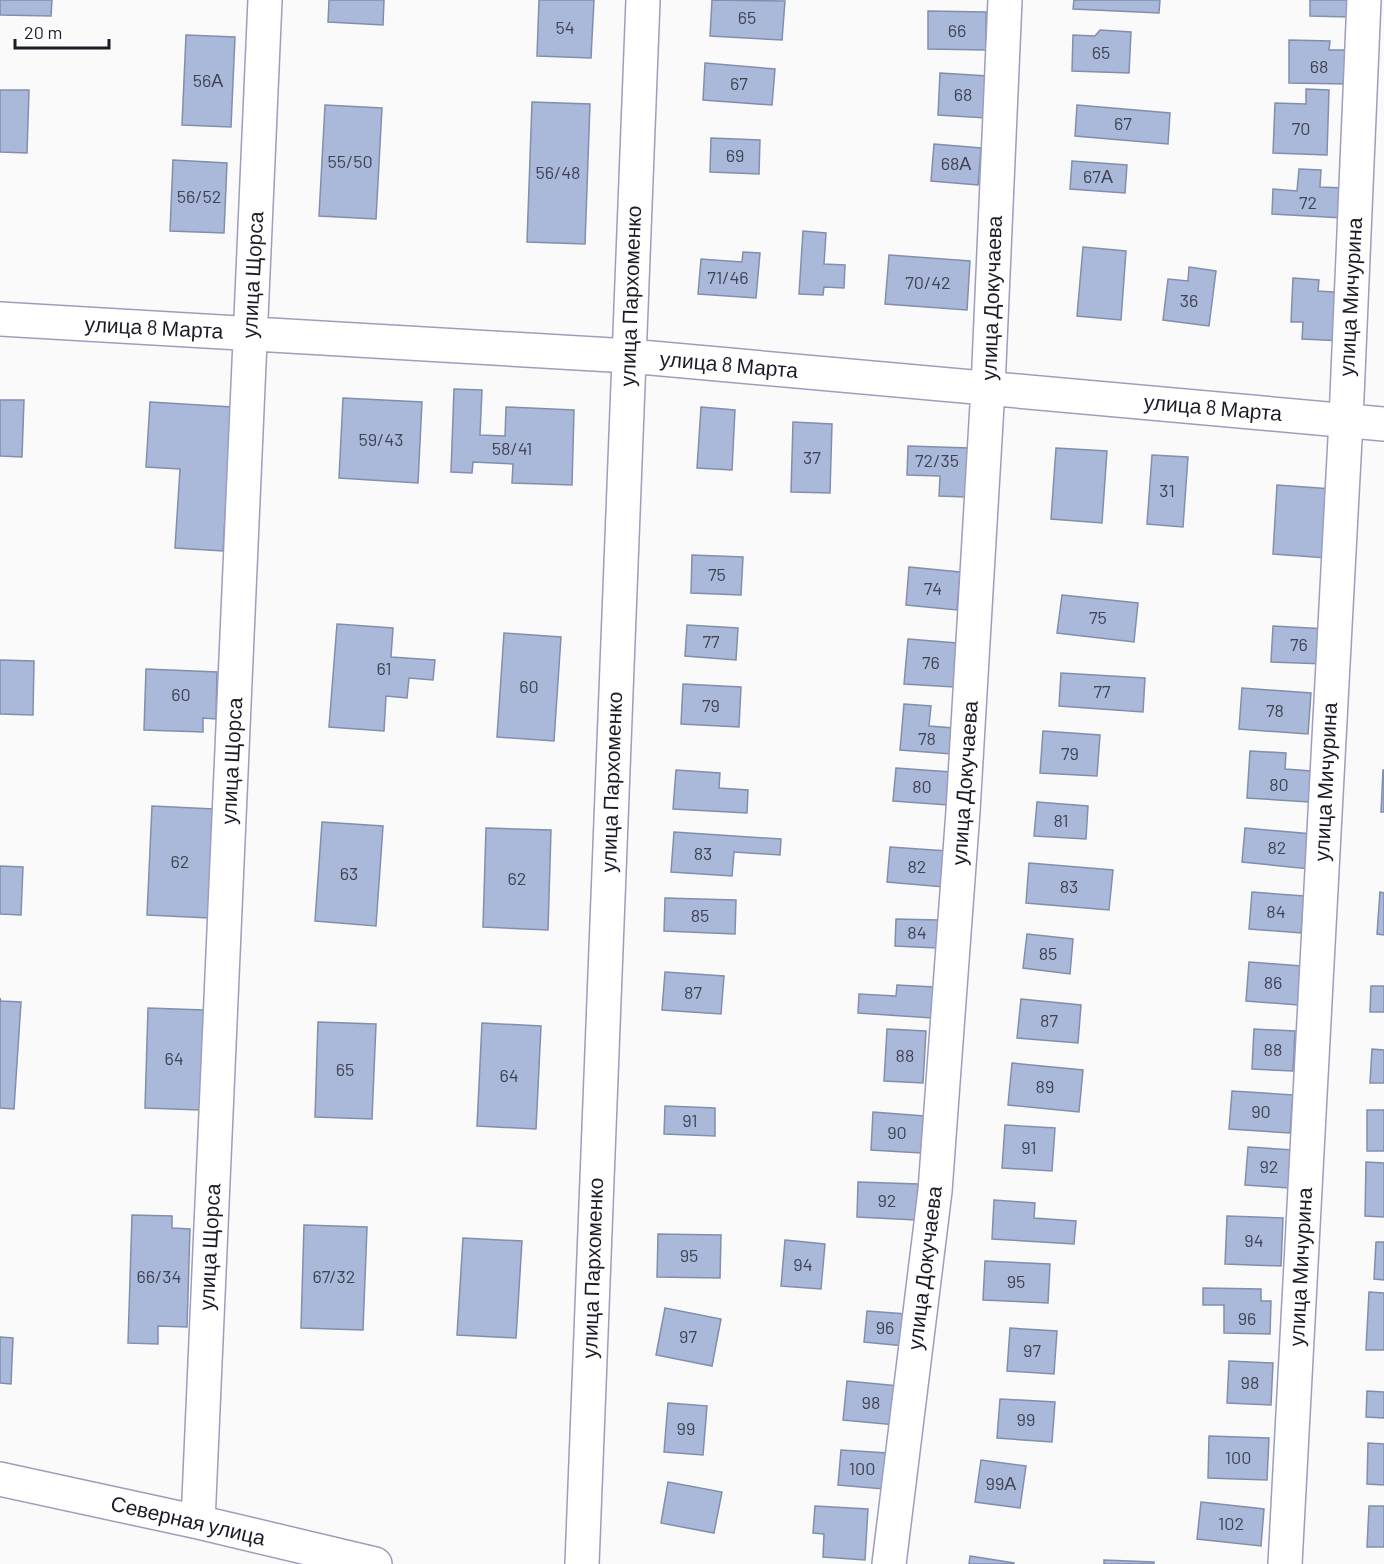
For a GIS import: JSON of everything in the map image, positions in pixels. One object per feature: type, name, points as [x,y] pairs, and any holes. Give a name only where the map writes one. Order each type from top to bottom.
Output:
[{"type":"street","name":"улица Щорса","points":[[198,1522],[265,0]]},
{"type":"street","name":"улица Пархоменко","points":[[582,1564],[643,0]]},
{"type":"street","name":"улица Докучаева","points":[[889,1564],[935,1191],[963,811],[988,388],[1005,0]]},
{"type":"street","name":"улица Мичурина","points":[[1285,1564],[1346,420],[1364,0]]},
{"type":"street","name":"улица 8 Марта","points":[[0,319],[629,356],[1384,424]]},
{"type":"street","name":"Северная улица","points":[[0,1479],[198,1522],[375,1564]]},
{"type":"building","points":[[0,0],[52,0],[51,16],[0,15]]},
{"type":"building","points":[[329,0],[384,0],[383,25],[328,22]]},
{"type":"building","points":[[539,0],[594,0],[591,58],[537,56]]},
{"type":"building","points":[[712,0],[785,1],[782,40],[710,36]]},
{"type":"building","points":[[1074,0],[1160,0],[1159,13],[1073,9]]},
{"type":"building","points":[[1310,0],[1351,0],[1350,17],[1310,16]]},
{"type":"building","points":[[928,11],[986,12],[986,50],[928,49]]},
{"type":"building","points":[[1100,30],[1131,32],[1129,73],[1072,71],[1073,35],[1095,36]]},
{"type":"building","points":[[186,35],[235,37],[231,127],[182,125]]},
{"type":"building","points":[[1289,40],[1330,41],[1329,50],[1350,50],[1349,84],[1289,83]]},
{"type":"building","points":[[705,63],[775,69],[772,105],[703,100]]},
{"type":"building","points":[[940,73],[988,76],[986,118],[938,115]]},
{"type":"building","points":[[1306,89],[1329,90],[1327,155],[1273,153],[1275,103],[1306,104]]},
{"type":"building","points":[[0,90],[29,90],[27,153],[0,152]]},
{"type":"building","points":[[532,102],[590,104],[585,244],[527,242]]},
{"type":"building","points":[[325,105],[382,108],[376,219],[319,216]]},
{"type":"building","points":[[1077,105],[1170,113],[1168,144],[1075,136]]},
{"type":"building","points":[[711,138],[760,140],[759,174],[710,172]]},
{"type":"building","points":[[934,144],[981,148],[978,185],[931,181]]},
{"type":"building","points":[[173,160],[227,163],[224,233],[170,231]]},
{"type":"building","points":[[1072,161],[1127,165],[1125,193],[1070,189]]},
{"type":"building","points":[[1299,169],[1321,170],[1320,187],[1344,188],[1343,218],[1272,214],[1273,189],[1297,191]]},
{"type":"building","points":[[803,231],[826,233],[824,264],[845,265],[844,288],[824,287],[823,295],[799,294]]},
{"type":"building","points":[[1083,247],[1126,251],[1121,320],[1077,316]]},
{"type":"building","points":[[743,252],[760,253],[756,298],[698,294],[701,259],[742,262]]},
{"type":"building","points":[[889,255],[970,261],[967,310],[885,304]]},
{"type":"building","points":[[1189,267],[1216,271],[1209,326],[1163,320],[1168,279],[1188,281]]},
{"type":"building","points":[[1293,278],[1319,280],[1318,291],[1347,293],[1344,341],[1302,339],[1303,322],[1291,322]]},
{"type":"building","points":[[454,389],[482,390],[480,435],[505,436],[506,407],[574,410],[572,485],[512,483],[513,464],[473,462],[472,473],[451,472]]},
{"type":"building","points":[[343,398],[422,402],[418,483],[339,478]]},
{"type":"building","points":[[0,400],[24,400],[22,457],[0,456]]},
{"type":"building","points":[[150,402],[232,407],[223,551],[175,548],[180,469],[146,467]]},
{"type":"building","points":[[701,407],[735,410],[732,470],[697,468]]},
{"type":"building","points":[[793,422],[832,424],[830,493],[791,492]]},
{"type":"building","points":[[908,446],[968,448],[965,497],[939,496],[940,476],[907,475]]},
{"type":"building","points":[[1056,448],[1107,451],[1102,523],[1051,519]]},
{"type":"building","points":[[1152,455],[1188,457],[1183,527],[1147,524]]},
{"type":"building","points":[[1277,485],[1332,489],[1327,558],[1273,554]]},
{"type":"building","points":[[692,555],[743,557],[741,595],[691,593]]},
{"type":"building","points":[[909,567],[960,572],[957,610],[906,605]]},
{"type":"building","points":[[1062,595],[1138,603],[1134,642],[1057,633]]},
{"type":"building","points":[[337,624],[393,628],[391,657],[435,660],[433,680],[409,678],[407,698],[386,696],[384,731],[329,727]]},
{"type":"building","points":[[687,625],[738,628],[736,660],[685,656]]},
{"type":"building","points":[[1273,626],[1327,629],[1325,664],[1271,662]]},
{"type":"building","points":[[504,633],[561,637],[554,741],[497,737]]},
{"type":"building","points":[[908,639],[957,643],[954,687],[904,684]]},
{"type":"building","points":[[0,660],[34,661],[33,715],[0,714]]},
{"type":"building","points":[[146,669],[217,672],[216,719],[203,718],[203,732],[144,730]]},
{"type":"building","points":[[1061,673],[1145,678],[1143,712],[1059,706]]},
{"type":"building","points":[[683,684],[741,687],[739,727],[681,724]]},
{"type":"building","points":[[1242,688],[1311,693],[1308,734],[1239,729]]},
{"type":"building","points":[[904,704],[931,706],[929,726],[954,728],[952,754],[900,750]]},
{"type":"building","points":[[1043,731],[1100,735],[1097,776],[1040,773]]},
{"type":"building","points":[[1250,751],[1286,753],[1285,769],[1311,771],[1309,802],[1247,798]]},
{"type":"building","points":[[896,768],[951,772],[948,805],[893,801]]},
{"type":"building","points":[[676,770],[720,773],[719,788],[748,790],[747,813],[673,809]]},
{"type":"building","points":[[1383,770],[1384,812],[1381,812]]},
{"type":"building","points":[[1037,802],[1088,806],[1086,839],[1034,836]]},
{"type":"building","points":[[152,806],[214,809],[209,918],[147,915]]},
{"type":"building","points":[[322,822],[383,826],[376,926],[315,921]]},
{"type":"building","points":[[486,828],[551,830],[548,930],[483,927]]},
{"type":"building","points":[[1245,828],[1313,834],[1310,869],[1242,862]]},
{"type":"building","points":[[674,832],[781,839],[780,855],[734,852],[732,876],[671,872]]},
{"type":"building","points":[[890,847],[947,851],[944,887],[887,882]]},
{"type":"building","points":[[1029,863],[1113,870],[1109,910],[1026,903]]},
{"type":"building","points":[[0,866],[23,867],[21,915],[0,914]]},
{"type":"building","points":[[1252,892],[1304,896],[1301,933],[1249,929]]},
{"type":"building","points":[[1380,892],[1384,893],[1384,935],[1377,934]]},
{"type":"building","points":[[665,898],[736,900],[735,934],[664,931]]},
{"type":"building","points":[[896,919],[938,920],[937,948],[895,946]]},
{"type":"building","points":[[1027,934],[1073,939],[1070,974],[1023,968]]},
{"type":"building","points":[[1249,962],[1301,966],[1298,1005],[1246,1001]]},
{"type":"building","points":[[665,972],[724,976],[721,1014],[662,1010]]},
{"type":"building","points":[[897,985],[934,987],[932,1018],[858,1013],[859,994],[896,996]]},
{"type":"building","points":[[1371,986],[1384,986],[1384,1012],[1370,1012]]},
{"type":"building","points":[[0,998],[1,1001],[21,1002],[14,1109],[0,1108]]},
{"type":"building","points":[[1021,999],[1081,1005],[1078,1043],[1017,1038]]},
{"type":"building","points":[[148,1008],[204,1010],[200,1110],[145,1108]]},
{"type":"building","points":[[318,1022],[376,1024],[372,1119],[315,1117]]},
{"type":"building","points":[[482,1023],[541,1026],[536,1129],[477,1126]]},
{"type":"building","points":[[887,1029],[926,1031],[923,1083],[884,1081]]},
{"type":"building","points":[[1254,1029],[1295,1031],[1293,1071],[1252,1069]]},
{"type":"building","points":[[1372,1049],[1384,1050],[1384,1083],[1370,1083]]},
{"type":"building","points":[[1012,1063],[1083,1070],[1079,1112],[1008,1105]]},
{"type":"building","points":[[1232,1091],[1293,1095],[1290,1133],[1229,1129]]},
{"type":"building","points":[[665,1106],[715,1108],[715,1136],[664,1134]]},
{"type":"building","points":[[1367,1110],[1384,1110],[1384,1151],[1367,1151]]},
{"type":"building","points":[[873,1112],[924,1116],[921,1153],[871,1150]]},
{"type":"building","points":[[1005,1125],[1055,1128],[1052,1171],[1002,1168]]},
{"type":"building","points":[[1248,1147],[1293,1150],[1289,1188],[1245,1185]]},
{"type":"building","points":[[1366,1162],[1384,1163],[1384,1217],[1365,1216]]},
{"type":"building","points":[[858,1182],[918,1184],[916,1220],[857,1217]]},
{"type":"building","points":[[994,1200],[1035,1203],[1034,1218],[1076,1221],[1074,1244],[992,1239]]},
{"type":"building","points":[[132,1215],[172,1216],[172,1228],[190,1229],[187,1327],[158,1326],[158,1344],[128,1343]]},
{"type":"building","points":[[1227,1216],[1283,1218],[1281,1266],[1225,1264]]},
{"type":"building","points":[[304,1225],[367,1227],[363,1330],[301,1328]]},
{"type":"building","points":[[658,1234],[721,1235],[720,1278],[657,1277]]},
{"type":"building","points":[[463,1238],[522,1241],[516,1338],[457,1335]]},
{"type":"building","points":[[785,1240],[825,1244],[821,1289],[781,1286]]},
{"type":"building","points":[[1376,1242],[1384,1242],[1384,1280],[1374,1279]]},
{"type":"building","points":[[985,1261],[1050,1264],[1048,1303],[983,1300]]},
{"type":"building","points":[[1203,1288],[1261,1289],[1261,1301],[1271,1301],[1270,1334],[1224,1333],[1224,1305],[1203,1305]]},
{"type":"building","points":[[1369,1292],[1384,1293],[1384,1350],[1366,1350]]},
{"type":"building","points":[[665,1308],[721,1319],[712,1366],[656,1355]]},
{"type":"building","points":[[867,1311],[907,1314],[904,1346],[864,1342]]},
{"type":"building","points":[[1010,1328],[1057,1331],[1054,1374],[1007,1371]]},
{"type":"building","points":[[0,1337],[13,1338],[11,1384],[0,1383]]},
{"type":"building","points":[[1229,1361],[1273,1363],[1271,1405],[1227,1403]]},
{"type":"building","points":[[847,1381],[899,1386],[896,1425],[843,1420]]},
{"type":"building","points":[[1367,1391],[1384,1392],[1384,1418],[1366,1417]]},
{"type":"building","points":[[1000,1399],[1055,1402],[1052,1442],[997,1438]]},
{"type":"building","points":[[668,1403],[707,1406],[703,1455],[664,1452]]},
{"type":"building","points":[[1209,1436],[1269,1438],[1267,1480],[1208,1478]]},
{"type":"building","points":[[1368,1443],[1384,1444],[1384,1485],[1367,1484]]},
{"type":"building","points":[[841,1450],[887,1453],[884,1489],[838,1485]]},
{"type":"building","points":[[981,1460],[1026,1466],[1020,1508],[975,1502]]},
{"type":"building","points":[[668,1482],[722,1492],[714,1533],[661,1523]]},
{"type":"building","points":[[1201,1502],[1264,1509],[1261,1546],[1197,1539]]},
{"type":"building","points":[[815,1506],[868,1509],[865,1560],[823,1557],[824,1534],[813,1533]]},
{"type":"building","points":[[1369,1506],[1384,1506],[1384,1547],[1367,1547]]},
{"type":"building","points":[[970,1556],[1014,1563],[1014,1564],[969,1564]]},
{"type":"building","points":[[1104,1560],[1154,1562],[1154,1564],[1104,1564]]}]
